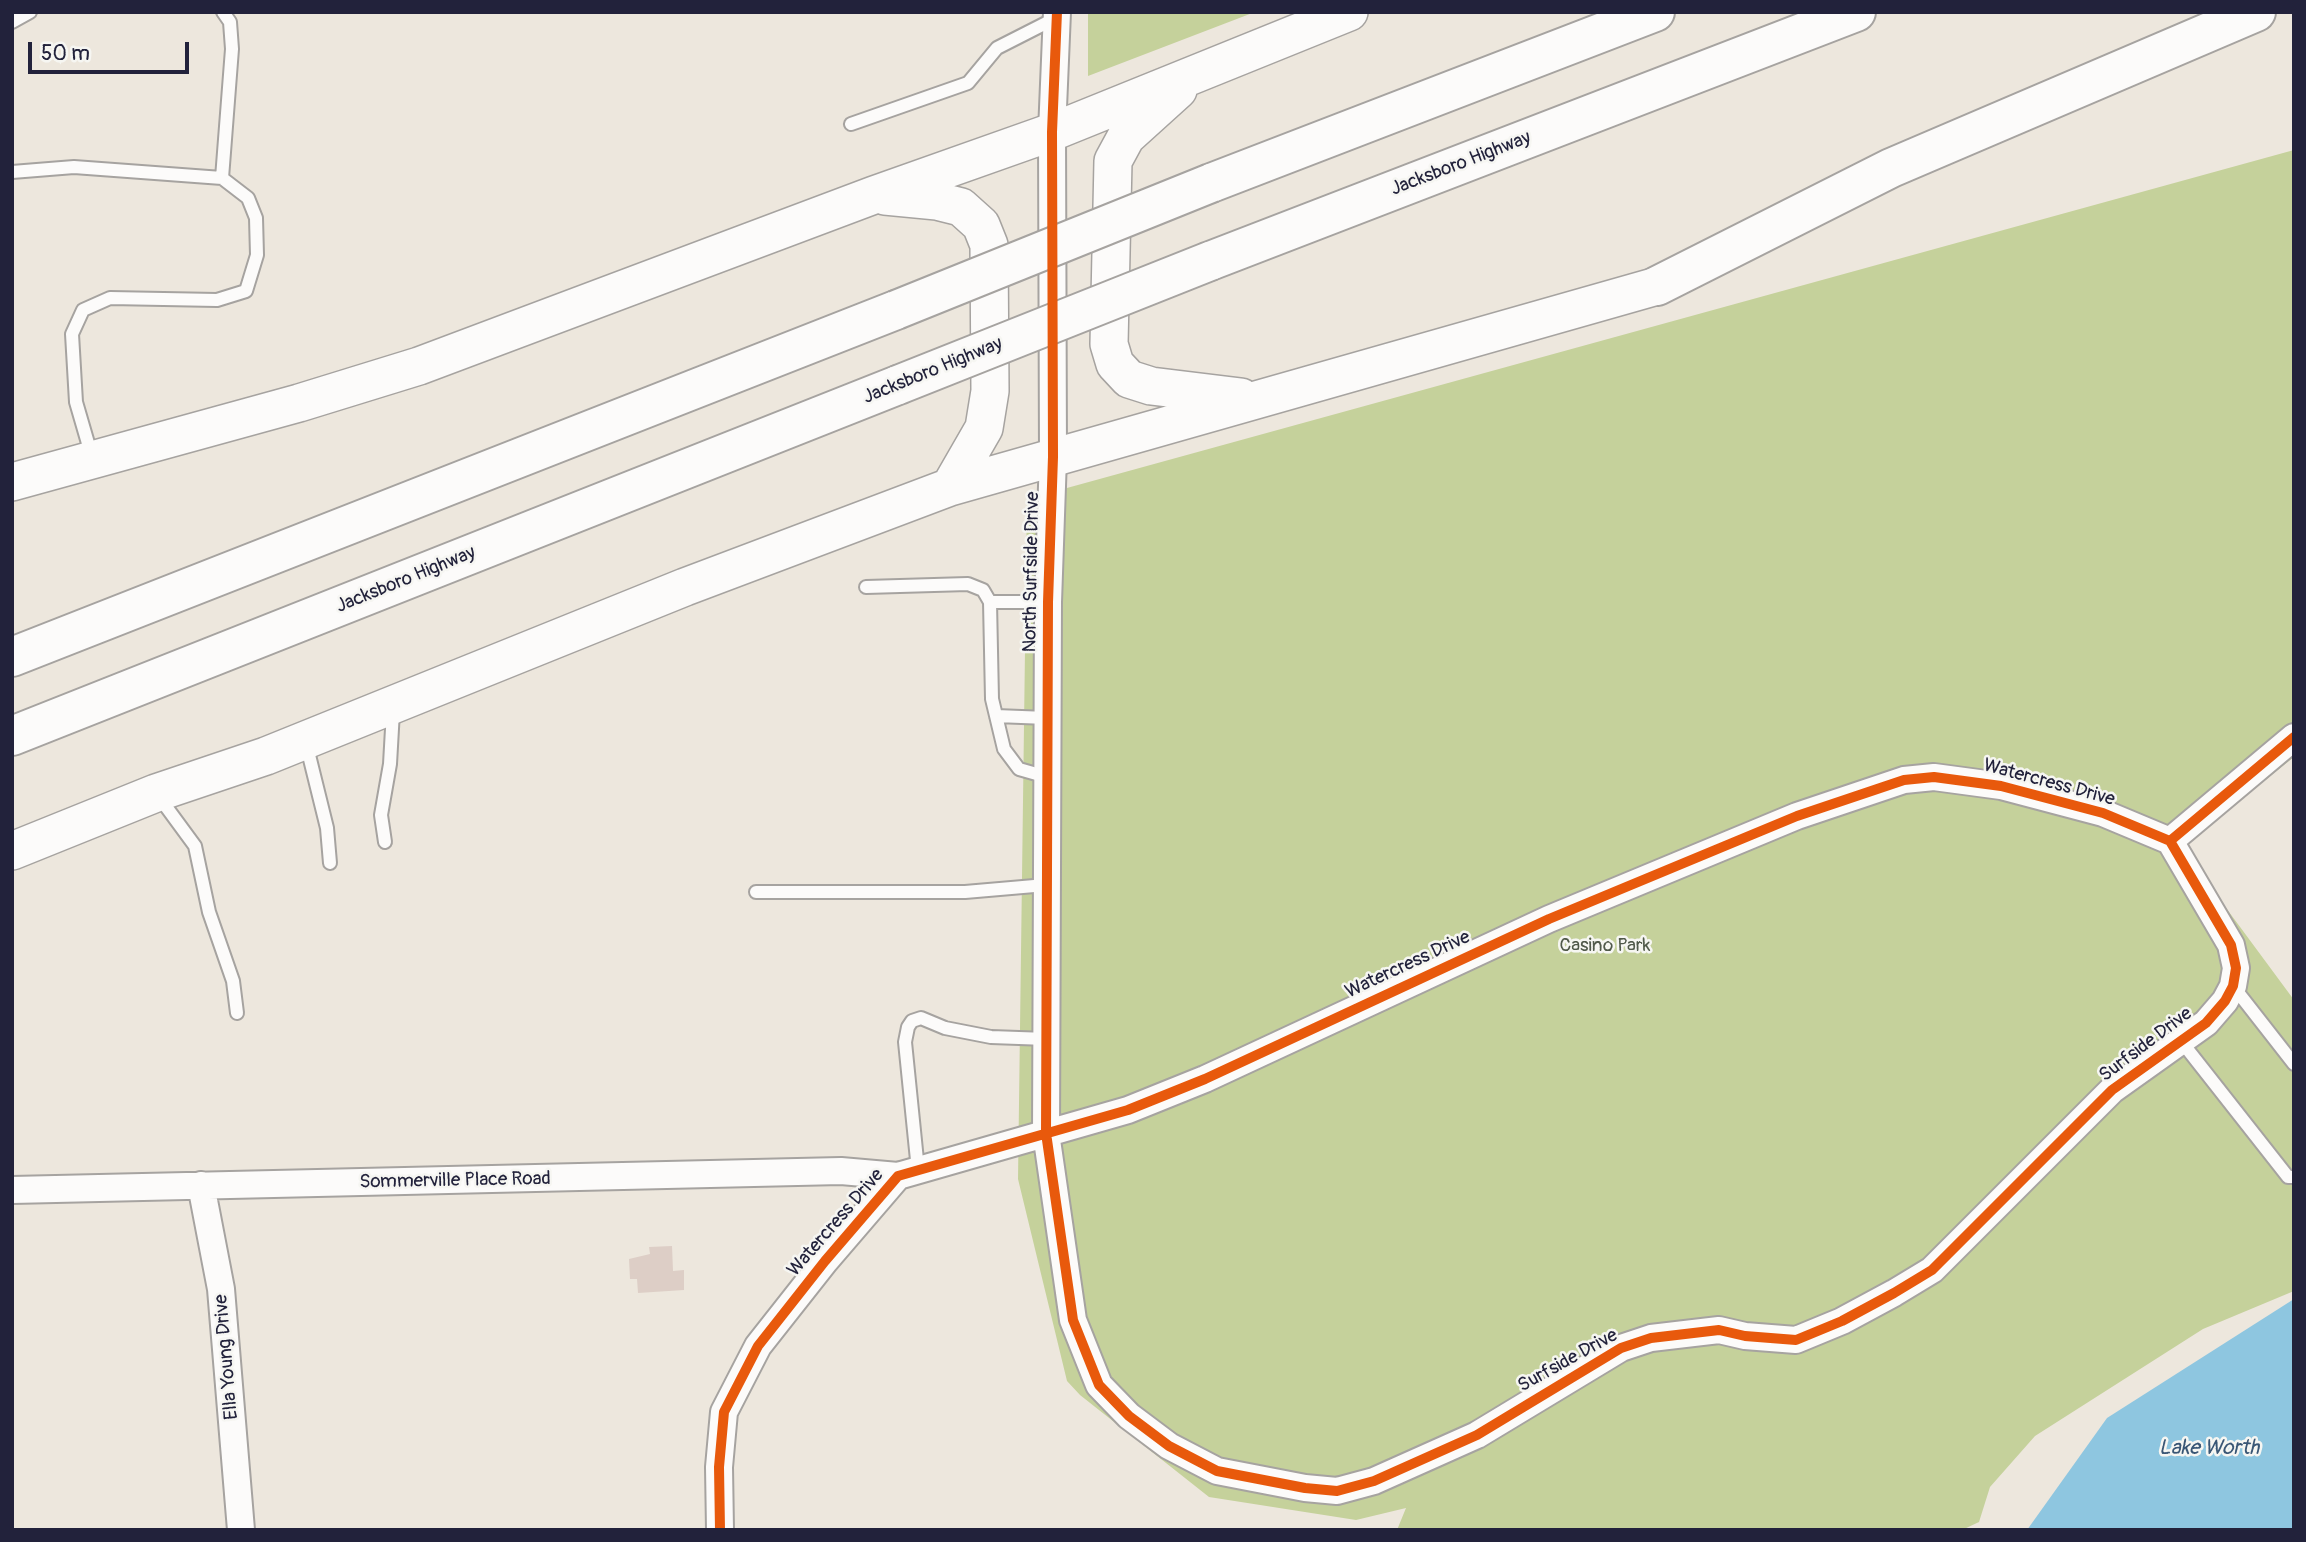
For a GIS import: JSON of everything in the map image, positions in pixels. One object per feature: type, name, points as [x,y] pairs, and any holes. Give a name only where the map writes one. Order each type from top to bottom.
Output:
[{"type":"highway","points":[[12,657],[896,310],[1211,183],[1655,12]]},
{"type":"highway","name":"Jacksboro Highway","points":[[12,736],[1210,261],[1856,12]]},
{"type":"highway","points":[[1657,286],[1891,168],[2256,12]]},
{"type":"main road","points":[[12,482],[419,366],[1052,131],[1349,12]]},
{"type":"main road","points":[[1194,75],[1126,137],[1113,161],[1109,344],[1115,364],[1129,379],[1151,386],[1259,399]]},
{"type":"main road","points":[[874,195],[937,201],[961,207],[981,225],[989,245],[990,391],[984,428],[950,488]]},
{"type":"main road","points":[[12,851],[156,793],[393,705],[685,587],[950,488],[1657,286]]},
{"type":"street","name":"North Surfside Drive","points":[[1046,1133],[1048,602],[1053,457],[1052,131],[1056,15]]},
{"type":"street","points":[[2234,986],[2236,968],[2231,945],[2219,919],[2170,841],[2294,737]]},
{"type":"street","name":"Watercress Drive","points":[[720,1530],[718,1479],[724,1412],[758,1346],[825,1261],[908,1173],[1128,1110],[1205,1079],[1549,919],[1797,816],[1904,780],[1934,777],[2001,786],[2103,813],[2170,841]]},
{"type":"street","name":"Surfside Drive","points":[[1046,1133],[1073,1320],[1099,1385],[1129,1416],[1169,1446],[1217,1471],[1305,1488],[1338,1491],[1374,1481],[1477,1435],[1621,1348],[1651,1338],[1719,1330],[1745,1336],[1796,1340],[1842,1321],[1932,1270],[2112,1090],[2206,1023],[2234,986]]},
{"type":"street","name":"Sommerville Place Road","points":[[12,1190],[411,1183],[841,1171],[908,1173]]},
{"type":"street","name":"Ella Young Drive","points":[[201,1185],[221,1289],[241,1530]]},
{"type":"lane","points":[[12,22],[30,12]]},
{"type":"lane","points":[[222,178],[232,50],[230,22],[223,12]]},
{"type":"lane","points":[[851,124],[968,83],[997,48],[1056,15]]},
{"type":"lane","points":[[12,172],[74,167],[222,178],[248,198],[256,218],[257,255],[246,290],[217,300],[110,298],[83,310],[72,334],[74,374],[76,401],[93,461]]},
{"type":"lane","points":[[866,587],[968,584],[982,590],[990,602],[992,699],[1004,749],[1019,769],[1047,777]]},
{"type":"lane","points":[[990,602],[1048,602]]},
{"type":"lane","points":[[385,842],[381,815],[390,764],[393,705]]},
{"type":"lane","points":[[996,716],[1047,718]]},
{"type":"lane","points":[[305,739],[327,828],[330,863]]},
{"type":"lane","points":[[156,793],[195,846],[209,912],[233,981],[237,1013]]},
{"type":"lane","points":[[756,892],[965,892],[1046,885]]},
{"type":"lane","points":[[2234,986],[2294,1064]]},
{"type":"lane","points":[[908,1173],[906,1055],[908,1027],[912,1021],[921,1018],[956,1030],[991,1037],[1047,1039]]},
{"type":"lane","points":[[2181,1041],[2288,1177],[2294,1177]]},
{"type":"green space","points":[[1088,12],[1255,12],[1088,76]]},
{"type":"green space","name":"Casino Park","points":[[2294,150],[2294,757],[2181,847],[2294,1000],[2294,1291],[2203,1329],[2035,1436],[1990,1487],[1979,1522],[1962,1530],[1397,1530],[1406,1508],[1356,1520],[1209,1497],[1080,1395],[1067,1381],[1018,1179],[1027,499]]},
{"type":"water","name":"Lake Worth","points":[[2294,1299],[2294,1530],[2027,1530],[2107,1418]]},
{"type":"building","points":[[672,1246],[673,1271],[684,1270],[684,1290],[638,1293],[637,1279],[630,1279],[629,1259],[650,1254],[649,1247]]},
{"type":"cycle path","points":[[1057,12],[1052,132],[1053,457],[1048,602],[1046,1133],[1073,1320],[1099,1385],[1129,1416],[1169,1446],[1217,1471],[1305,1488],[1337,1491],[1374,1481],[1477,1435],[1621,1348],[1651,1338],[1719,1330],[1745,1336],[1796,1340],[1842,1321],[1894,1293],[1932,1270],[2112,1090],[2206,1023],[2225,1001],[2233,986],[2236,968],[2231,945],[2170,841]]},
{"type":"cycle path","points":[[720,1530],[719,1467],[724,1412],[758,1346],[825,1261],[898,1176],[1128,1110],[1205,1079],[1549,919],[1797,816],[1904,780],[1934,777],[2001,786],[2103,813],[2170,841],[2294,737]]}]
